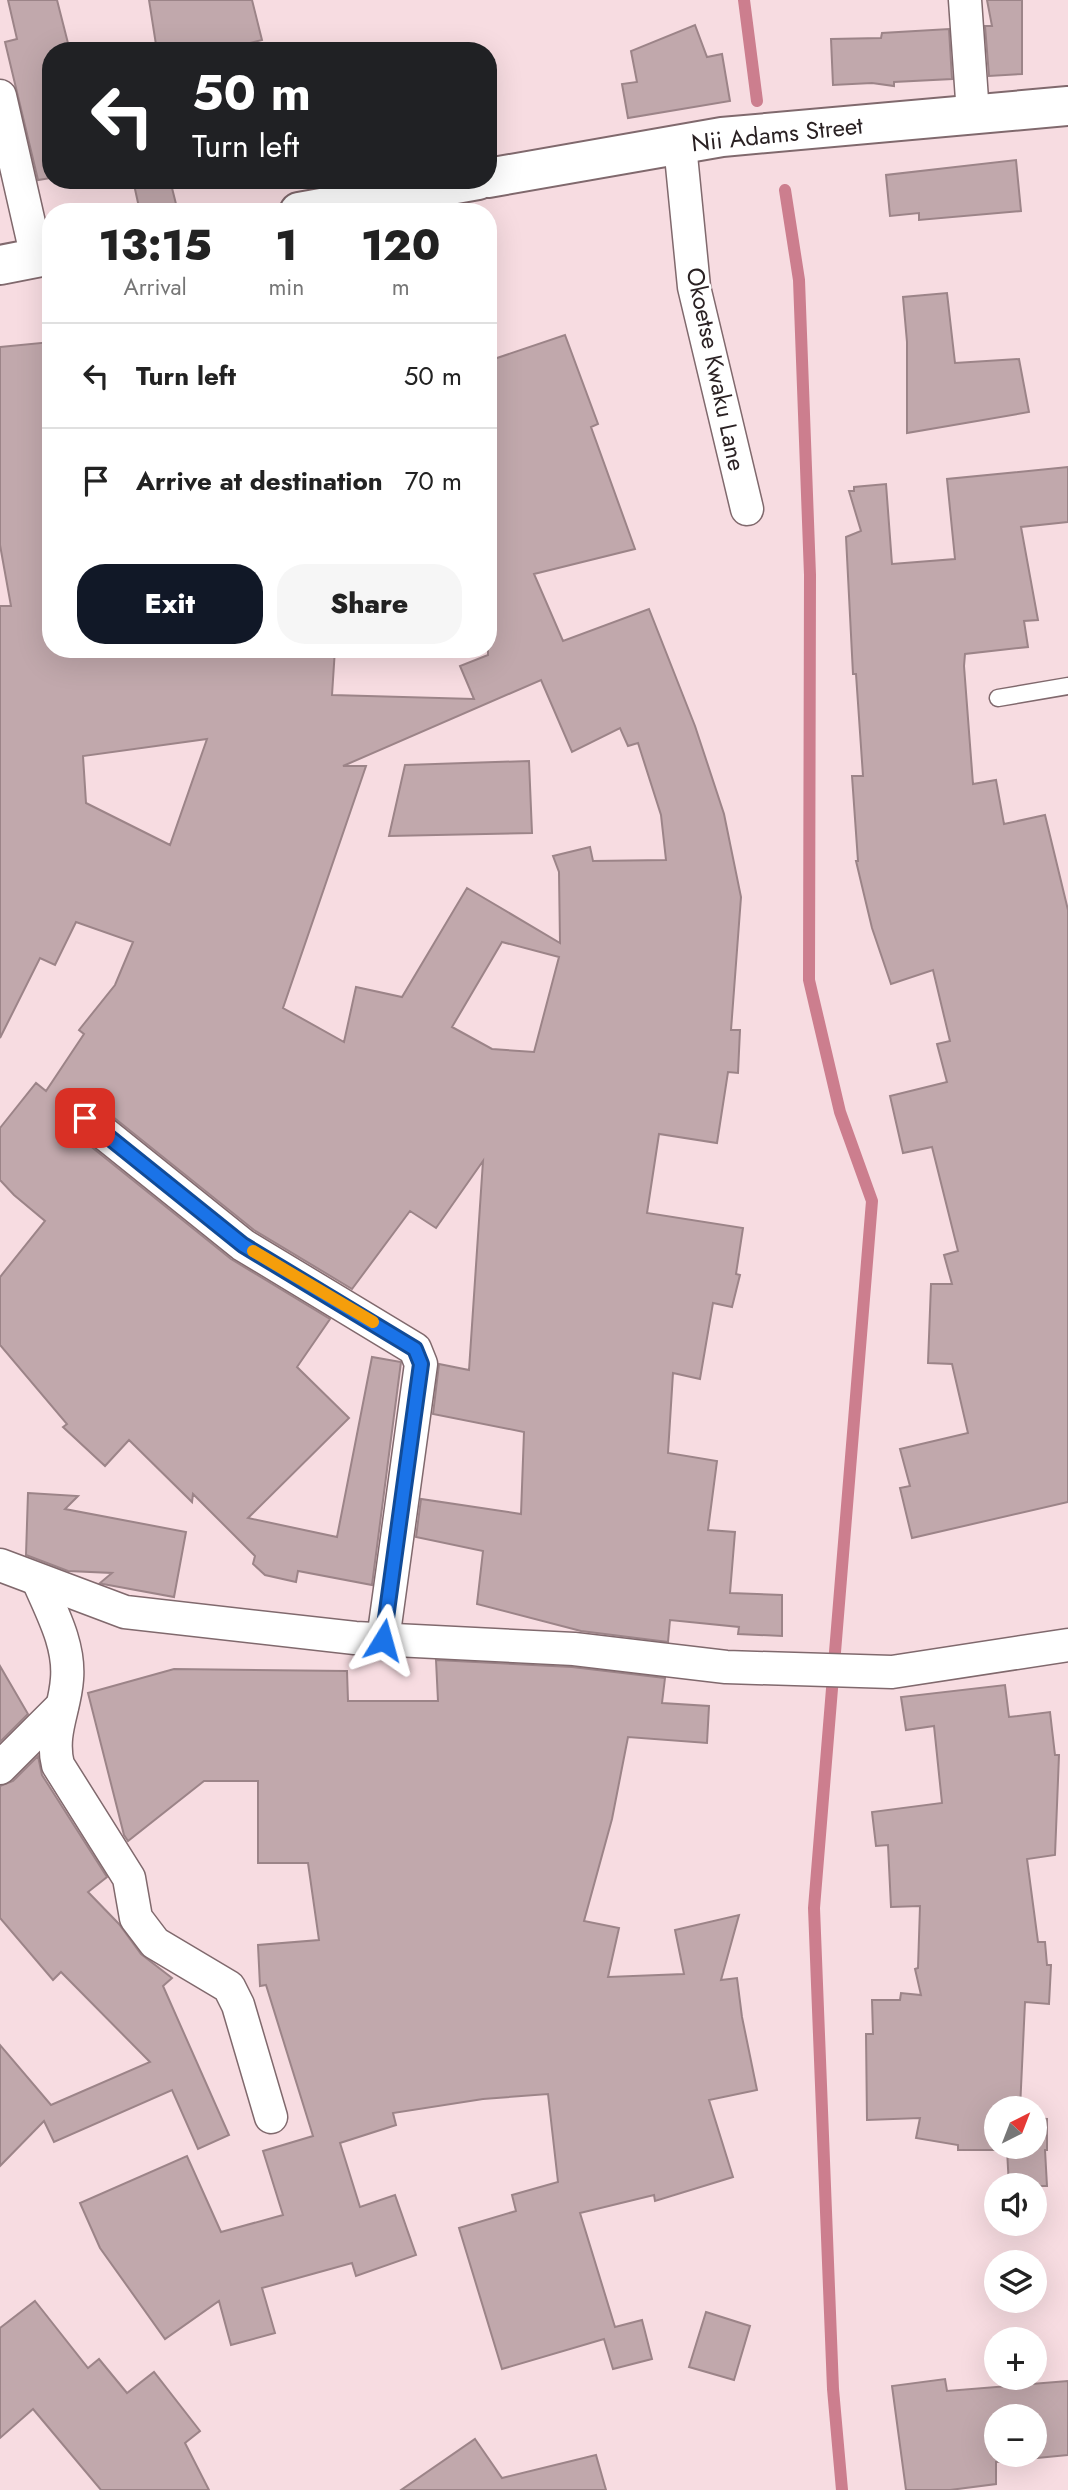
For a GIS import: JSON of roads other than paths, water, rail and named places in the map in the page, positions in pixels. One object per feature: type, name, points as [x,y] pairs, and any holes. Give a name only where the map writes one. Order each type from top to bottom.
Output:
[{"type":"street","points":[[965,0],[973,114]]},
{"type":"street","points":[[0,96],[29,259]]},
{"type":"street","name":"Nii Adams Street","points":[[497,176],[722,137],[1068,106]]},
{"type":"street","name":"Okoetse Kwaku Lane","points":[[680,145],[694,287],[747,509]]},
{"type":"street","points":[[349,203],[428,189]]},
{"type":"street","points":[[85,1118],[243,1245],[415,1349],[421,1364],[383,1640]]},
{"type":"street","points":[[0,1565],[125,1612],[383,1640],[574,1649],[726,1667],[892,1672],[1068,1645]]},
{"type":"street","points":[[38,1580],[66,1649],[67,1679],[53,1745],[58,1765],[129,1878],[136,1918],[155,1943],[229,1987],[238,2005],[271,2117]]},
{"type":"street","points":[[0,1768],[62,1706]]},
{"type":"lane","points":[[998,698],[1068,686]]},
{"type":"waterway","points":[[744,0],[757,101]]},
{"type":"waterway","points":[[785,190],[799,280],[810,575],[809,980],[840,1112],[872,1201],[814,1908],[833,2389],[842,2490]]}]
